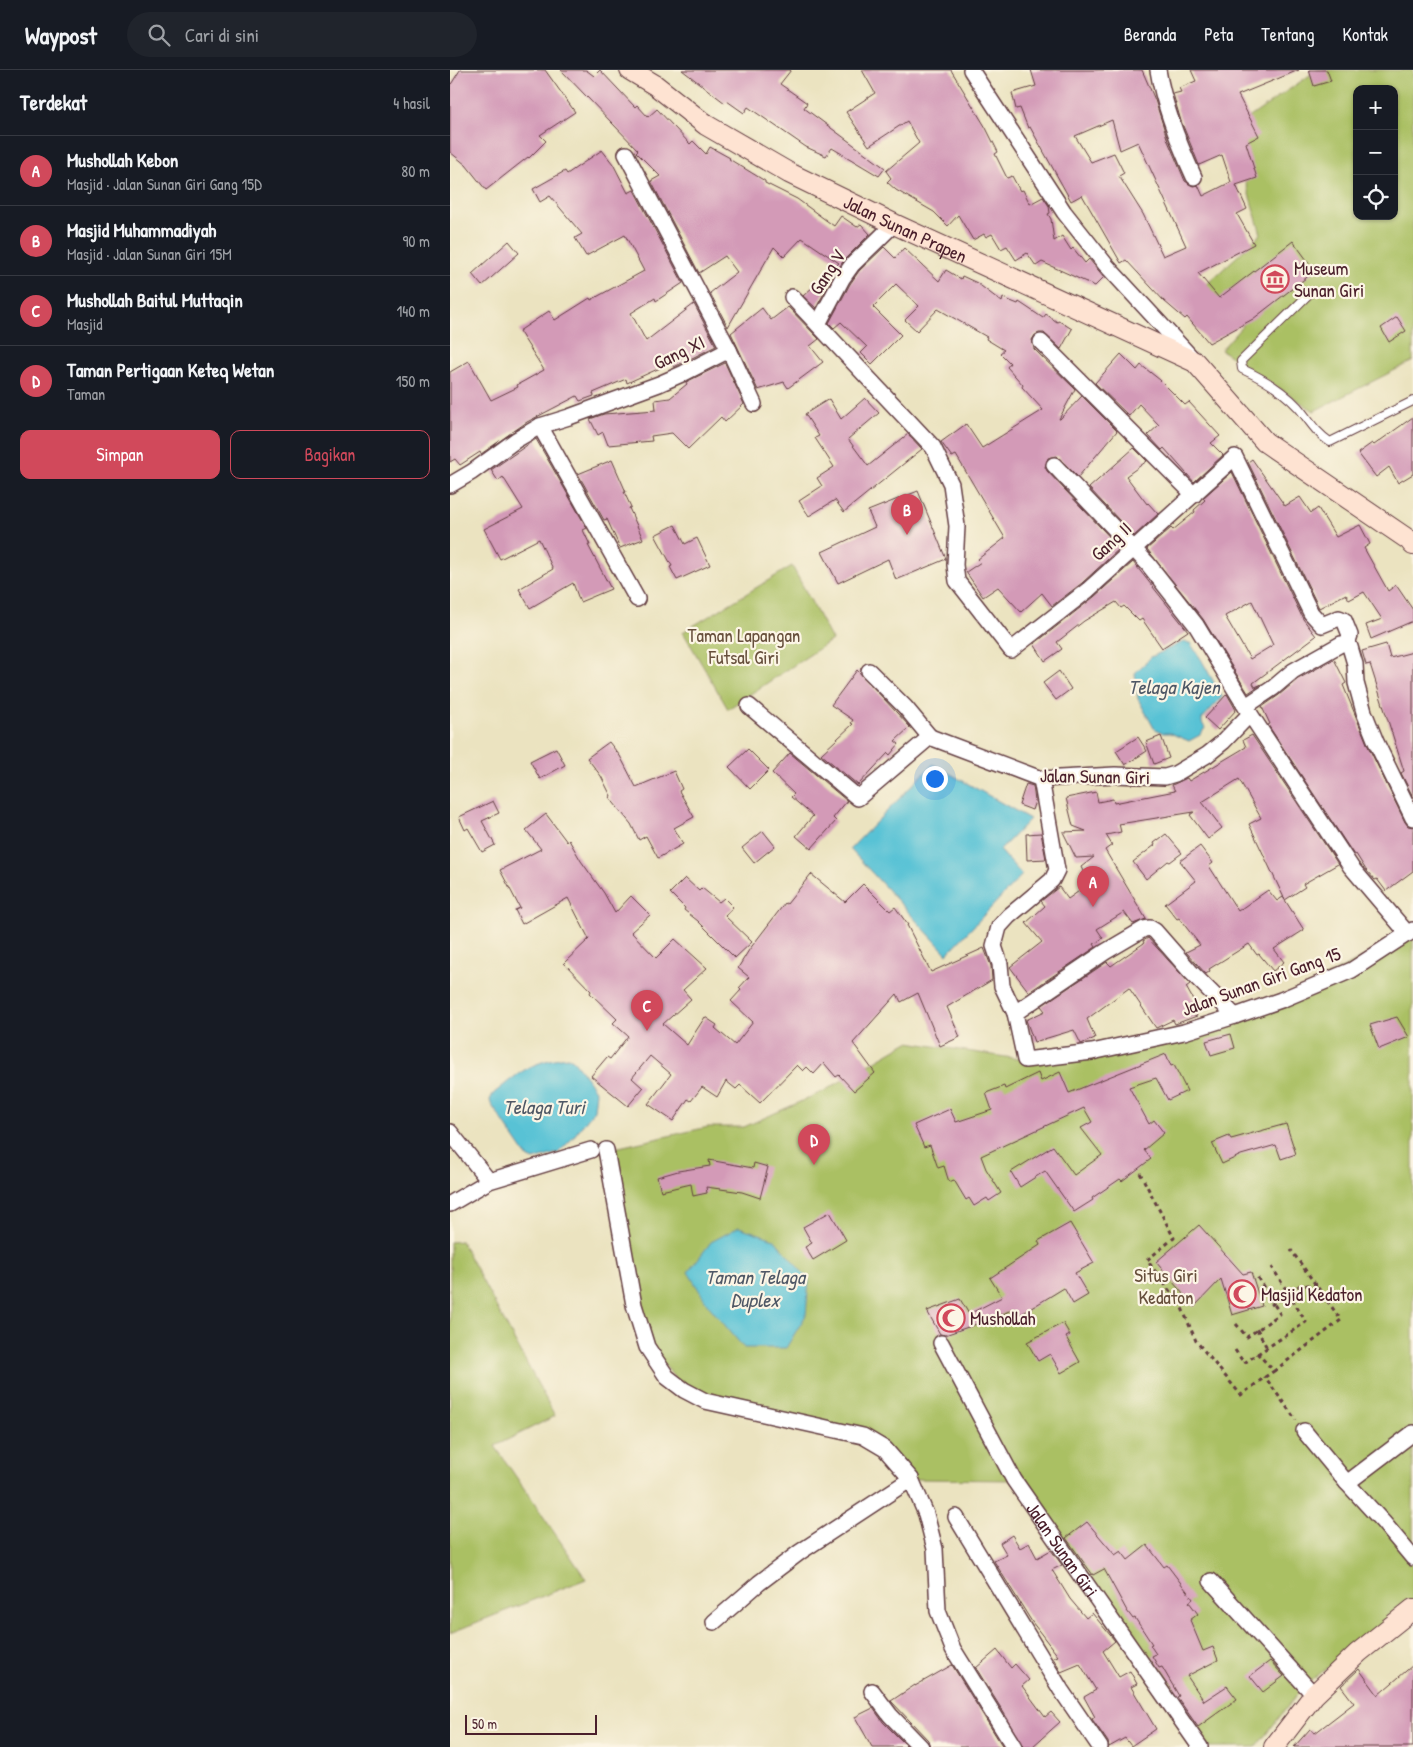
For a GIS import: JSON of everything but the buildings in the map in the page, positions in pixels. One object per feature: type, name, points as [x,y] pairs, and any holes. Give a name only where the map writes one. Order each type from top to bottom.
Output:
[{"type":"main road","name":"Jalan Sunan Prapen","points":[[630,70],[655,85],[706,125],[789,173],[894,224],[1195,362]]},
{"type":"main road","points":[[1195,362],[1265,442],[1409,540],[1413,545]]},
{"type":"main road","points":[[1274,1747],[1314,1695],[1358,1653],[1413,1609]]},
{"type":"street","points":[[971,70],[1064,212],[1106,265],[1195,362]]},
{"type":"street","points":[[1158,70],[1162,94],[1181,148],[1194,177]]},
{"type":"street","name":"Gang XI","points":[[450,485],[540,426],[659,384],[729,350],[626,154]]},
{"type":"street","name":"Gang V","points":[[818,324],[852,264],[894,224]]},
{"type":"street","points":[[792,296],[818,324]]},
{"type":"street","name":"Gang II","points":[[818,324],[933,447],[951,484],[957,526],[955,565],[957,581],[1011,650],[1088,590],[1235,456],[1311,613],[1322,624],[1339,618],[1344,620],[1350,635],[1347,644]]},
{"type":"street","points":[[1041,342],[1194,495]]},
{"type":"street","points":[[729,350],[754,404]]},
{"type":"street","points":[[540,426],[637,599]]},
{"type":"street","points":[[1054,465],[1148,564],[1196,625],[1248,710],[1351,867],[1410,932]]},
{"type":"street","name":"Jalan Sunan Giri","points":[[930,737],[1041,779],[1114,775],[1165,777],[1175,774],[1207,755],[1223,742],[1248,710],[1293,671],[1317,656],[1344,643],[1347,644]]},
{"type":"street","points":[[1347,644],[1350,647],[1355,664],[1356,683],[1364,712],[1376,742],[1413,818]]},
{"type":"street","points":[[749,706],[858,798],[930,737],[905,707],[869,671]]},
{"type":"street","points":[[1041,779],[1057,870],[1052,880],[1009,916],[999,927],[994,946],[1000,964],[1002,986],[1014,1013],[1105,952],[1144,929],[1150,928],[1155,930],[1190,971],[1235,1016]]},
{"type":"street","name":"Jalan Sunan Giri Gang 15","points":[[1014,1013],[1025,1060],[1092,1052],[1184,1032],[1281,1000],[1352,970],[1410,932]]},
{"type":"street","points":[[450,1132],[489,1181]]},
{"type":"street","points":[[450,1204],[489,1181],[598,1150],[634,1305],[647,1347],[667,1377],[684,1390],[705,1400],[863,1436],[885,1449],[910,1479],[926,1514],[935,1549],[938,1611],[953,1650],[1014,1747]]},
{"type":"street","name":"Jalan Sunan Giri","points":[[941,1343],[1014,1480],[1200,1747]]},
{"type":"street","points":[[1304,1431],[1413,1558]]},
{"type":"street","points":[[1347,1483],[1413,1433]]},
{"type":"street","points":[[714,1622],[759,1583],[800,1552],[910,1479]]},
{"type":"street","points":[[956,1517],[1060,1690],[1100,1747]]},
{"type":"street","points":[[1210,1581],[1314,1695]]},
{"type":"street","points":[[872,1691],[890,1715],[921,1747]]},
{"type":"lane","points":[[1308,294],[1242,361],[1242,370],[1262,378],[1296,405],[1318,434],[1330,442],[1413,401]]},
{"type":"path","points":[[1140,1173],[1174,1238],[1147,1260],[1182,1308],[1196,1341],[1242,1395],[1342,1320],[1318,1284],[1291,1250]]},
{"type":"path","points":[[1256,1353],[1306,1322],[1272,1267]]},
{"type":"path","points":[[1236,1324],[1247,1337],[1280,1314],[1256,1276]]},
{"type":"path","points":[[1273,1304],[1299,1286],[1318,1284]]},
{"type":"path","points":[[1235,1350],[1244,1363],[1266,1346],[1257,1330]]},
{"type":"path","points":[[1256,1353],[1274,1371]]},
{"type":"path","points":[[1265,1377],[1304,1431]]},
{"type":"green space","points":[[1317,70],[1413,70],[1413,361],[1314,411],[1221,350],[1243,325],[1206,285],[1261,234],[1230,131]]},
{"type":"green space","name":"Taman Lapangan Futsal Giri","points":[[792,566],[832,640],[728,709],[683,632]]},
{"type":"green space","name":"Situs Giri Kedaton","points":[[1408,934],[1413,940],[1413,1602],[1304,1686],[1256,1747],[1208,1747],[1014,1480],[911,1479],[885,1449],[684,1390],[643,1337],[606,1150],[708,1127],[744,1127],[824,1091],[908,1042],[1025,1060],[1184,1032],[1281,1000]]},
{"type":"green space","points":[[461,1241],[555,1416],[495,1446],[586,1579],[450,1633],[450,1242]]},
{"type":"water","name":"Telaga Kajen","points":[[1183,642],[1190,643],[1222,697],[1202,719],[1205,728],[1200,735],[1189,741],[1170,733],[1163,733],[1154,728],[1138,699],[1135,673],[1151,657]]},
{"type":"water","points":[[933,764],[1030,819],[1000,850],[1022,875],[947,954],[850,849]]},
{"type":"water","name":"Telaga Turi","points":[[568,1057],[574,1061],[596,1092],[594,1110],[571,1140],[558,1153],[534,1160],[527,1157],[490,1100],[493,1094],[527,1069],[544,1061]]},
{"type":"water","name":"Taman Telaga Duplex","points":[[739,1227],[774,1239],[809,1280],[806,1315],[786,1348],[744,1348],[708,1305],[688,1272],[711,1242]]},
{"type":"place","name":"Museum Sunan Giri","points":[[1275,279]]},
{"type":"place","name":"Masjid Muhammadiyah","points":[[907,535]]},
{"type":"place","name":"Mushollah Kebon","points":[[1093,907]]},
{"type":"place","name":"Mushollah Baitul Muttaqin","points":[[647,1031]]},
{"type":"place","name":"Taman Pertigaan Keteq Wetan","points":[[814,1165]]},
{"type":"place","name":"Masjid Kedaton","points":[[1242,1294]]},
{"type":"place","name":"Mushollah","points":[[951,1318]]}]
